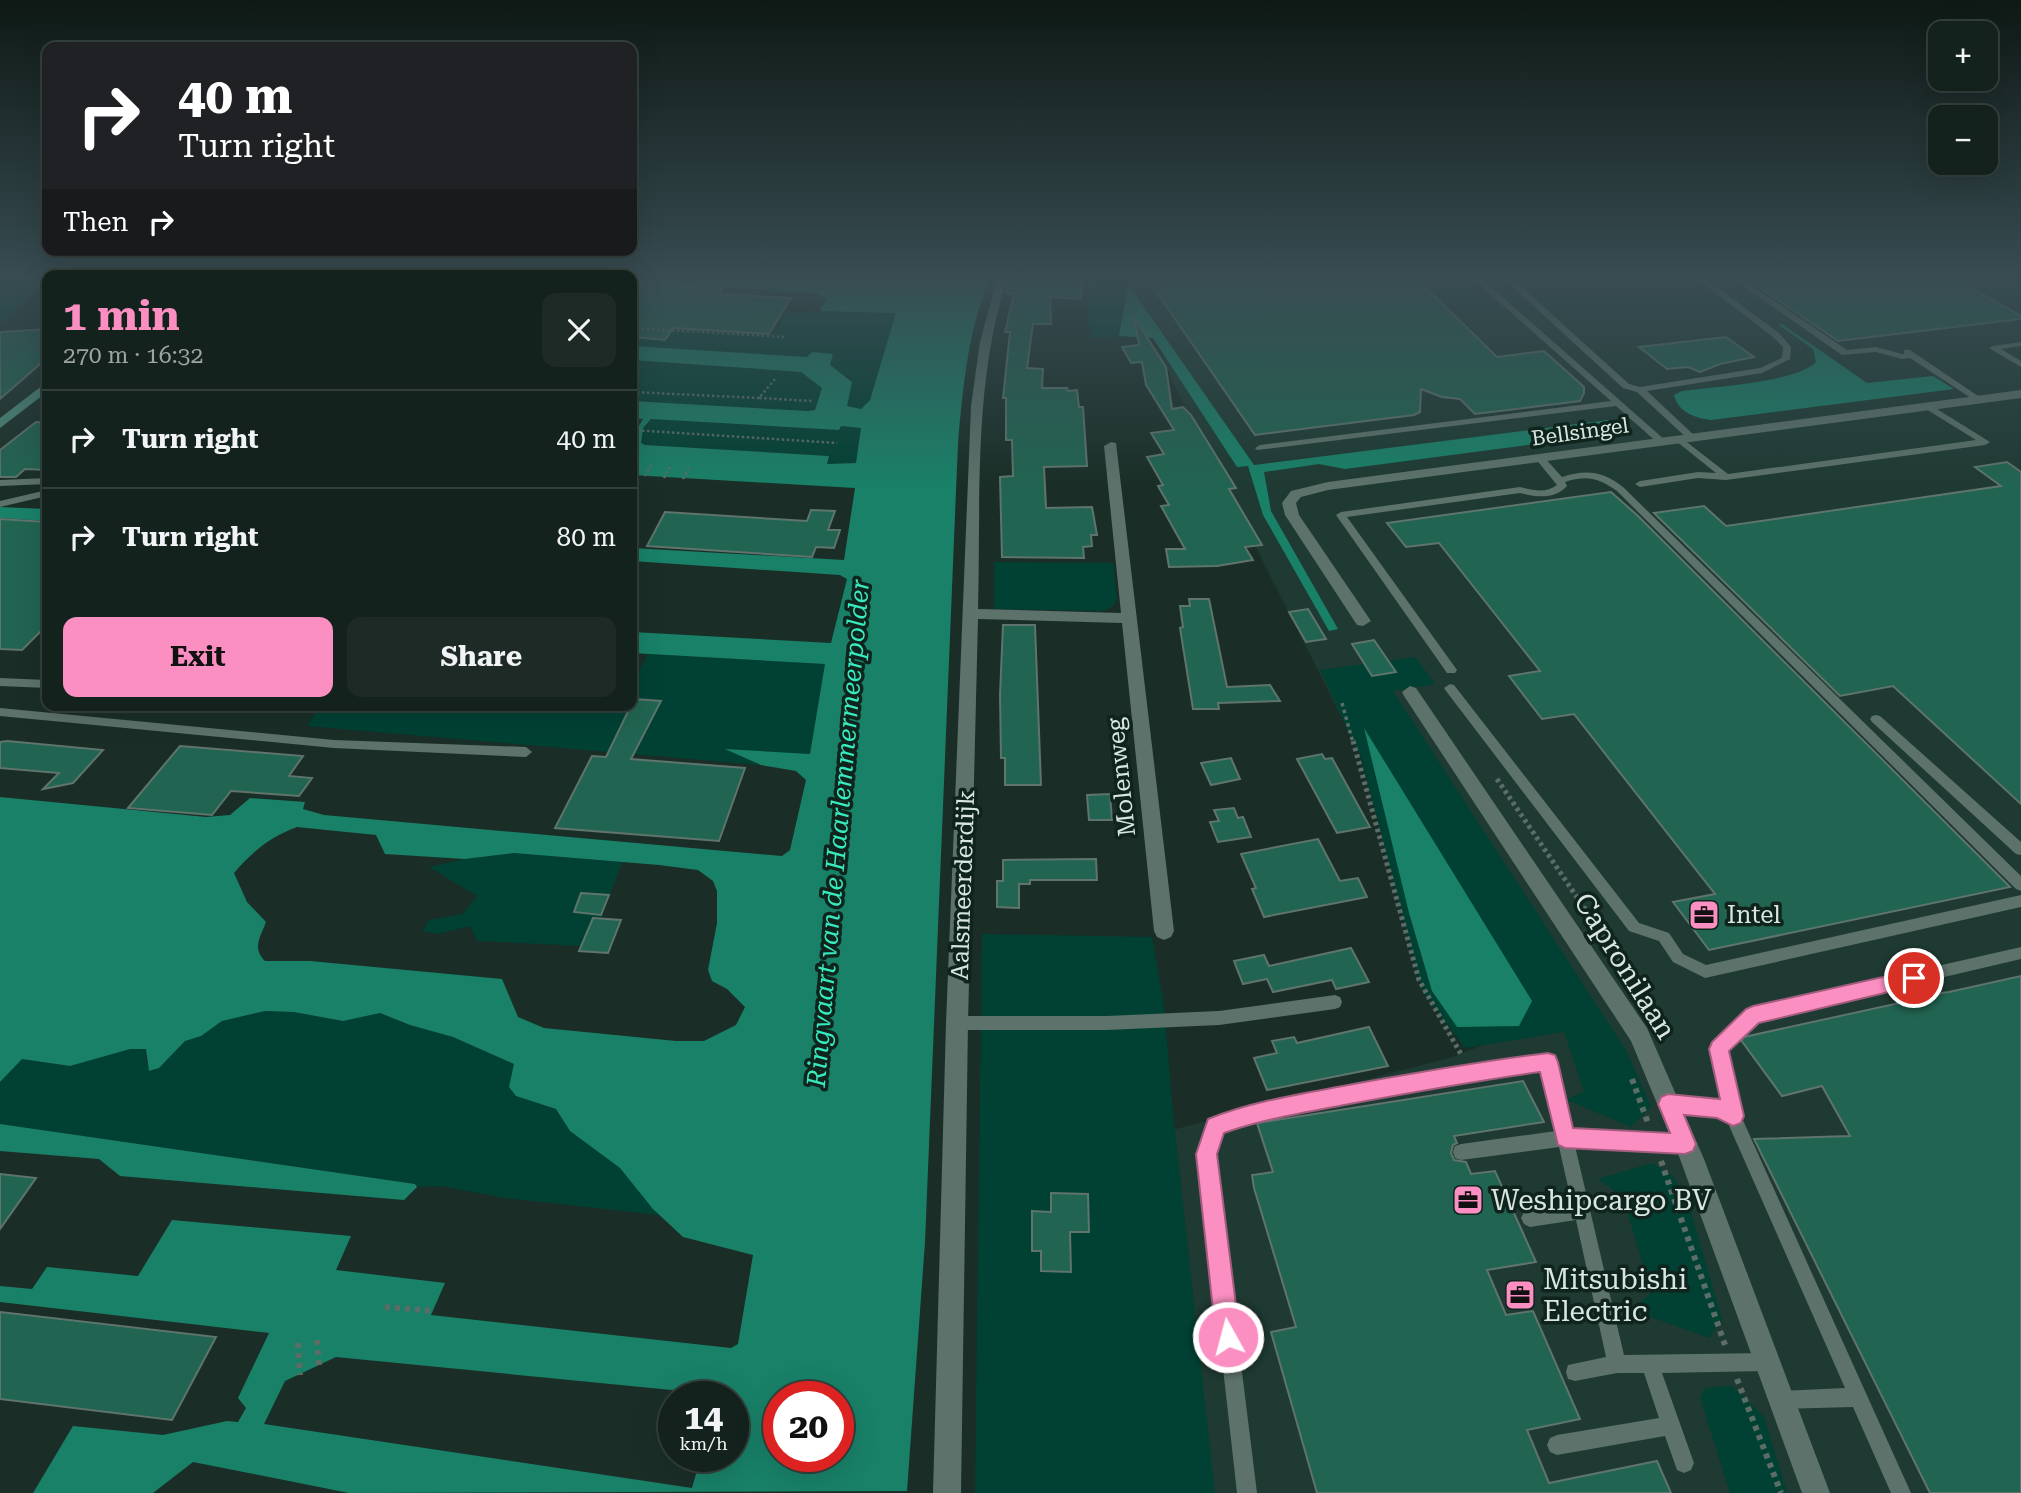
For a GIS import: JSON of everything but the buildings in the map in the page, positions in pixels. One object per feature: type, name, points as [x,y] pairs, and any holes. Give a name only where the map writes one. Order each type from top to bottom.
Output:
[{"type":"street","name":"Aalsmeerderdijk","points":[[947,1493],[957,1023],[970,614],[981,364],[984,349]]},
{"type":"street","points":[[0,424],[42,390]]},
{"type":"street","name":"Bellsingel","points":[[1363,621],[1292,515],[1289,503],[1296,494],[1328,486],[2021,394]]},
{"type":"street","name":"Molenweg","points":[[1111,446],[1164,931]]},
{"type":"street","points":[[970,614],[1129,618]]},
{"type":"street","name":"Capronilaan","points":[[1410,692],[1639,1035],[1685,1144],[1816,1493]]},
{"type":"lane","points":[[1556,349],[1662,442]]},
{"type":"lane","points":[[1585,349],[1626,386],[1640,390],[1762,370],[1786,359],[1787,349]]},
{"type":"lane","points":[[1839,349],[1845,353],[1876,349],[1902,357],[1912,355]]},
{"type":"lane","points":[[1903,349],[1980,400]]},
{"type":"lane","points":[[1994,349],[2021,364]]},
{"type":"lane","points":[[1640,390],[1726,477]]},
{"type":"lane","points":[[1260,448],[1618,403]]},
{"type":"lane","points":[[1640,484],[1698,475],[1726,477],[1985,442],[1929,407]]},
{"type":"lane","points":[[1451,670],[1341,514],[1520,490],[1547,494],[1558,491],[1562,486],[1560,481],[1540,458]]},
{"type":"lane","points":[[1560,481],[1575,475],[1597,473],[1620,489],[2021,885]]},
{"type":"lane","points":[[0,482],[42,481]]},
{"type":"lane","points":[[0,504],[42,494]]},
{"type":"lane","points":[[0,682],[42,684]]},
{"type":"lane","points":[[1450,688],[1634,927],[1664,937],[1678,958],[1706,972],[2021,901]]},
{"type":"lane","points":[[0,712],[334,744],[526,752]]},
{"type":"lane","points":[[1876,719],[2021,850]]},
{"type":"lane","points":[[1901,1493],[1733,1116],[1719,1049],[1753,1015],[2021,953]]},
{"type":"lane","points":[[957,1023],[1107,1023],[1220,1018],[1335,1002]]},
{"type":"lane","points":[[1247,1493],[1207,1154],[1216,1126],[1261,1112],[1471,1072],[1548,1062],[1617,1364]]},
{"type":"lane","points":[[1668,1104],[1718,1109],[1733,1116]]},
{"type":"lane","points":[[1461,1152],[1565,1138],[1685,1144]]},
{"type":"lane","points":[[1530,1218],[1582,1211]]},
{"type":"lane","points":[[1575,1372],[1617,1364],[1766,1362]]},
{"type":"lane","points":[[1650,1364],[1684,1464]]},
{"type":"lane","points":[[1781,1401],[1859,1397]]},
{"type":"lane","points":[[1557,1445],[1671,1424]]},
{"type":"path","points":[[759,398],[775,379]]},
{"type":"path","points":[[637,392],[812,401]]},
{"type":"path","points":[[637,430],[837,443]]},
{"type":"path","points":[[645,476],[652,463]]},
{"type":"path","points":[[664,478],[671,465]]},
{"type":"path","points":[[683,479],[690,466]]},
{"type":"path","points":[[1342,703],[1419,980],[1471,1072]]},
{"type":"path","points":[[385,1307],[435,1311]]},
{"type":"path","points":[[317,1340],[319,1367]]},
{"type":"path","points":[[298,1343],[300,1375]]},
{"type":"shaded area","points":[[675,349],[885,349],[870,400],[863,408],[857,409],[847,406],[850,378],[837,373],[830,366],[833,354],[812,352],[808,357]]},
{"type":"shaded area","points":[[1160,349],[2021,349],[2021,1493],[1190,1493],[1147,1133],[1176,1129],[1453,1057],[1503,1037],[1173,383]]},
{"type":"shaded area","points":[[637,360],[801,372],[822,387],[815,410],[637,401]]},
{"type":"shaded area","points":[[651,419],[839,430],[841,426],[861,427],[856,463],[826,464],[828,456],[645,445],[641,443],[643,428]]},
{"type":"shaded area","points":[[994,562],[1113,563],[1117,599],[1113,606],[1104,611],[994,609]]},
{"type":"shaded area","points":[[648,654],[825,664],[810,754],[728,750],[761,765],[307,726],[317,711],[637,711],[637,674]]},
{"type":"shaded area","points":[[1415,657],[1435,684],[1393,691],[1627,1052],[1651,1107],[1631,1127],[1567,1100],[1584,1091],[1564,1032],[1465,1048],[1422,990],[1361,757],[1320,670]]},
{"type":"shaded area","points":[[514,853],[622,862],[601,919],[583,946],[477,941],[470,926],[438,934],[423,931],[429,920],[463,914],[477,896],[429,867]]},
{"type":"shaded area","points":[[982,934],[1152,937],[1164,1006],[1173,1114],[1215,1493],[975,1493]]},
{"type":"shaded area","points":[[265,1011],[294,1012],[343,1021],[379,1013],[453,1037],[514,1064],[516,1096],[556,1109],[570,1131],[620,1168],[659,1215],[505,1198],[441,1186],[417,1187],[415,1184],[0,1124],[0,1082],[22,1059],[70,1066],[130,1049],[146,1049],[146,1061],[150,1071],[159,1068],[185,1041],[201,1036],[222,1021]]},
{"type":"shaded area","points":[[1652,1163],[1673,1176],[1688,1202],[1722,1319],[1709,1338],[1632,1310],[1651,1293],[1623,1197],[1598,1179]]},
{"type":"shaded area","points":[[1732,1386],[1764,1417],[1787,1493],[1730,1493],[1700,1397],[1706,1388]]},
{"type":"water","name":"Ringvaart van de Haarlemmermeerpolder","points":[[637,349],[807,357],[812,352],[833,354],[830,365],[852,382],[847,406],[861,409],[870,400],[885,349],[969,349],[958,443],[925,1242],[907,1491],[349,1493],[193,1462],[153,1493],[33,1493],[73,1426],[163,1435],[227,1421],[238,1422],[246,1408],[238,1398],[269,1333],[0,1302],[0,1286],[32,1289],[47,1267],[138,1276],[172,1220],[351,1236],[336,1270],[445,1283],[431,1315],[731,1348],[738,1344],[753,1255],[683,1237],[653,1209],[620,1168],[570,1131],[556,1109],[516,1096],[509,1087],[514,1064],[453,1037],[380,1013],[343,1021],[294,1012],[265,1011],[222,1021],[201,1036],[185,1041],[159,1068],[149,1071],[146,1049],[130,1049],[70,1066],[22,1059],[0,1082],[0,797],[206,817],[230,815],[250,798],[305,802],[303,809],[324,815],[782,856],[790,850],[806,780],[796,771],[761,765],[725,749],[810,754],[825,664],[637,653],[637,632],[831,643],[847,579],[840,575],[637,561],[637,548],[844,560],[855,488],[637,475],[637,429],[643,419],[637,418],[637,401],[808,411],[815,410],[822,388],[801,372],[637,360]],"holes":[[[651,419],[839,430],[841,426],[861,428],[856,463],[827,464],[829,456],[641,443],[643,428]],[[297,827],[376,835],[385,854],[465,859],[514,853],[698,870],[713,881],[717,891],[717,923],[708,970],[712,981],[727,989],[745,1007],[736,1025],[704,1041],[676,1041],[544,1028],[518,1017],[502,979],[310,961],[265,961],[258,947],[266,922],[247,902],[234,873],[248,858],[278,835]],[[336,1357],[658,1389],[658,1381],[749,1381],[749,1472],[696,1472],[692,1488],[264,1424],[285,1381]]]},
{"type":"water","points":[[1160,349],[1173,349],[1254,465],[1608,420],[1619,422],[1624,427],[1620,433],[1345,469],[1319,464],[1264,472],[1271,511],[1338,629],[1329,631],[1263,515],[1248,466],[1237,467]]},
{"type":"water","points":[[1813,349],[1818,349],[1867,383],[1933,376],[1954,389],[1711,420],[1693,416],[1683,410],[1676,401],[1674,395],[1682,391],[1774,379],[1806,369],[1816,362]]},
{"type":"water","points":[[0,507],[42,509],[42,521],[0,518]]},
{"type":"water","points":[[1364,728],[1532,1001],[1519,1026],[1457,1027],[1432,991],[1409,913]]},
{"type":"water","points":[[0,1124],[415,1184],[417,1187],[404,1200],[120,1176],[99,1159],[0,1151]]},
{"type":"place","name":"Intel","points":[[1704,915]]},
{"type":"place","name":"Weshipcargo BV","points":[[1468,1200]]},
{"type":"place","name":"Mitsubishi Electric","points":[[1520,1295]]},
{"type":"route","points":[[1228,1337],[1207,1154],[1216,1126],[1249,1114],[1460,1073],[1548,1062],[1565,1138],[1685,1144],[1668,1104],[1718,1109],[1733,1116],[1719,1049],[1753,1015],[1914,978]]}]
